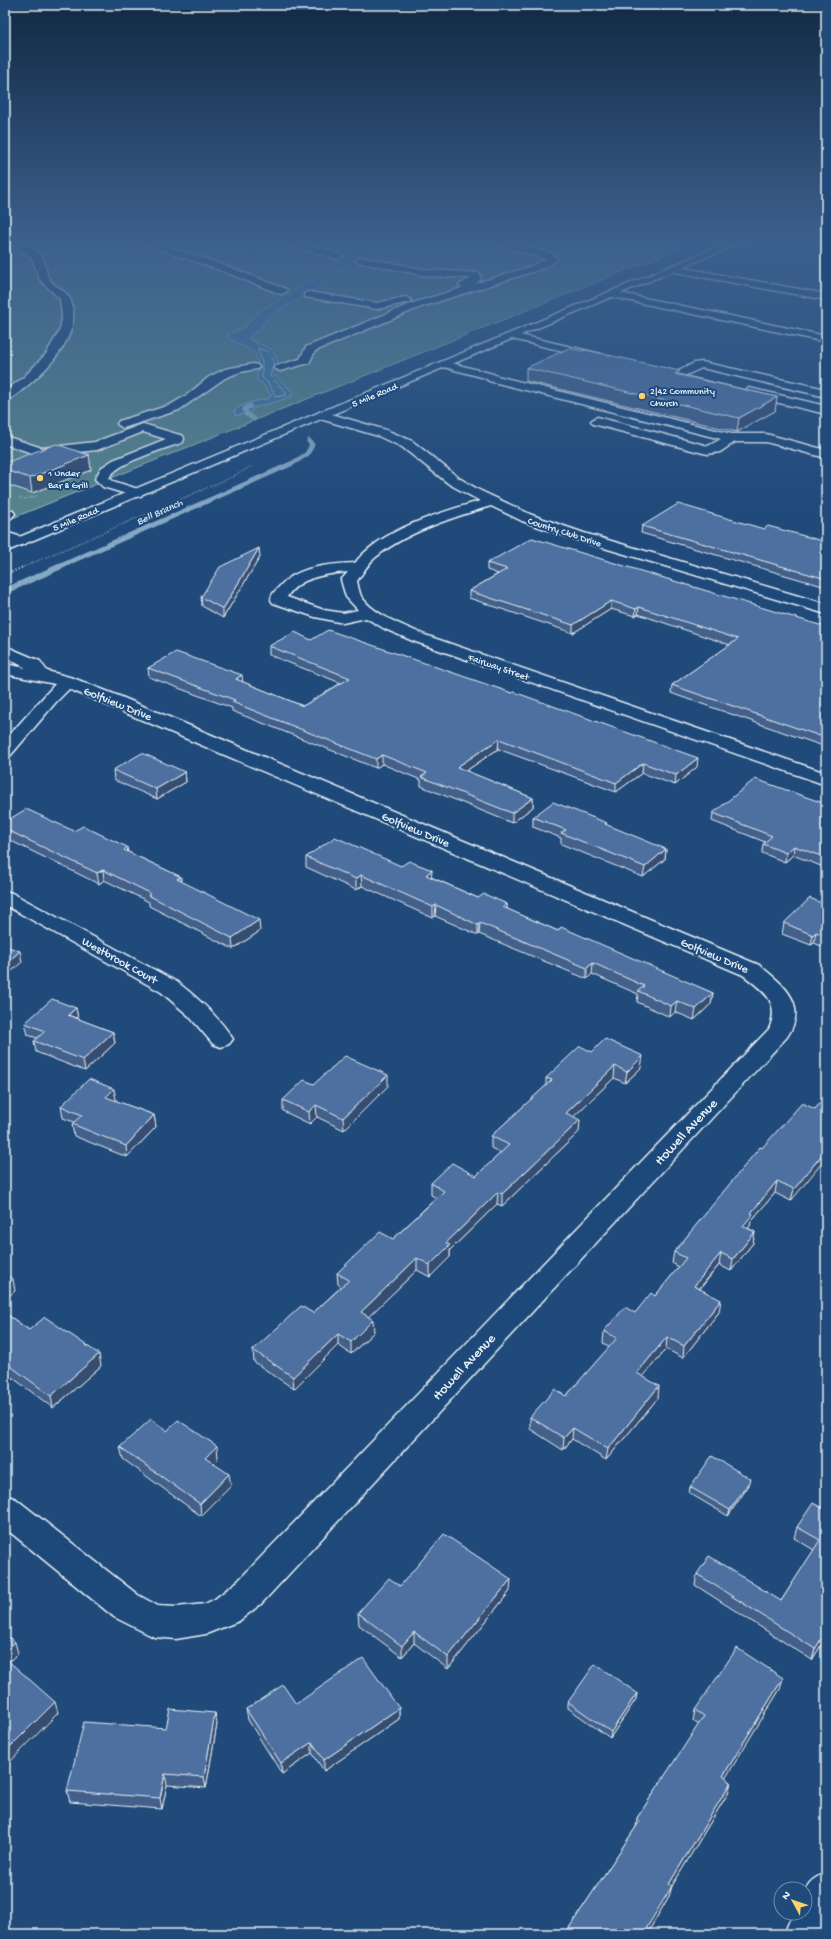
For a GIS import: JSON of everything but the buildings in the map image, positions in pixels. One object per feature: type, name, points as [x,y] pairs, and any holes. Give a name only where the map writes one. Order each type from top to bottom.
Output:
[{"type":"street","points":[[5,397],[23,385],[56,350],[64,336],[65,330]]},
{"type":"street","points":[[280,368],[292,366],[304,361],[310,349],[353,330]]},
{"type":"street","name":"5 Mile Road","points":[[5,548],[525,330]]},
{"type":"street","points":[[785,330],[826,339]]},
{"type":"street","points":[[512,336],[608,358]]},
{"type":"street","points":[[549,359],[570,349]]},
{"type":"street","points":[[444,364],[489,376],[500,381],[732,438],[766,438],[826,454]]},
{"type":"street","points":[[699,380],[673,374],[702,365],[826,393]]},
{"type":"street","points":[[5,434],[45,446],[64,445],[180,404],[210,381],[227,371],[253,367]]},
{"type":"street","points":[[500,381],[514,374]]},
{"type":"street","points":[[736,389],[826,410]]},
{"type":"street","name":"Country Club Drive","points":[[322,415],[382,433],[408,444],[454,481],[491,502],[527,518],[579,536],[826,610]]},
{"type":"street","points":[[597,421],[708,450],[715,449],[732,438]]},
{"type":"street","points":[[5,440],[41,452],[97,446],[143,428],[178,439],[124,461],[106,471],[102,479],[108,484],[136,493]]},
{"type":"street","points":[[12,455],[31,448]]},
{"type":"street","points":[[84,448],[124,461]]},
{"type":"street","name":"Fairway Street","points":[[491,502],[472,507],[392,540],[370,555],[349,580],[354,597],[369,612],[391,626],[419,638],[826,779]]},
{"type":"street","points":[[5,536],[20,541]]},
{"type":"street","points":[[359,567],[330,568],[310,574],[284,589],[279,596],[279,600],[321,614],[343,618],[369,612]]},
{"type":"street","name":"Golfview Drive","points":[[5,652],[34,665],[41,675]]},
{"type":"street","name":"Golfview Drive","points":[[5,669],[18,673],[41,675],[67,682],[113,700],[751,970],[775,989],[782,999]]},
{"type":"street","points":[[5,750],[50,698],[67,682]]},
{"type":"street","name":"Westbrook Court","points":[[5,898],[169,987],[187,1000],[204,1016],[221,1039]]},
{"type":"street","name":"Howell Avenue","points":[[5,1509],[126,1606],[154,1620],[176,1623],[206,1619],[227,1610],[250,1592],[778,1032],[785,1021],[785,1006],[782,999]]},
{"type":"street","points":[[803,1934],[826,1892]]},
{"type":"path","points":[[5,575],[232,477],[258,462]]},
{"type":"path","points":[[18,498],[26,499],[37,496]]},
{"type":"green space","points":[[5,330],[477,330],[5,521]]},
{"type":"water","points":[[237,330],[258,330],[250,336],[250,340],[271,349],[279,363],[273,374],[292,391],[293,395],[279,401],[253,408],[251,412],[236,416],[234,411],[239,407],[248,403],[270,398],[271,395],[264,385],[257,380],[258,363],[255,353],[230,339],[227,335]]},
{"type":"waterway","name":"Bell Branch","points":[[250,406],[245,409],[246,414],[254,419]]},
{"type":"waterway","name":"Bell Branch","points":[[56,568],[293,463],[307,454],[312,445],[309,441]]},
{"type":"waterway","name":"Bell Branch","points":[[5,591],[59,567]]},
{"type":"place","name":"2|42 Community Church","points":[[642,396]]},
{"type":"place","name":"1 Under Bar & Grill","points":[[40,478]]}]
